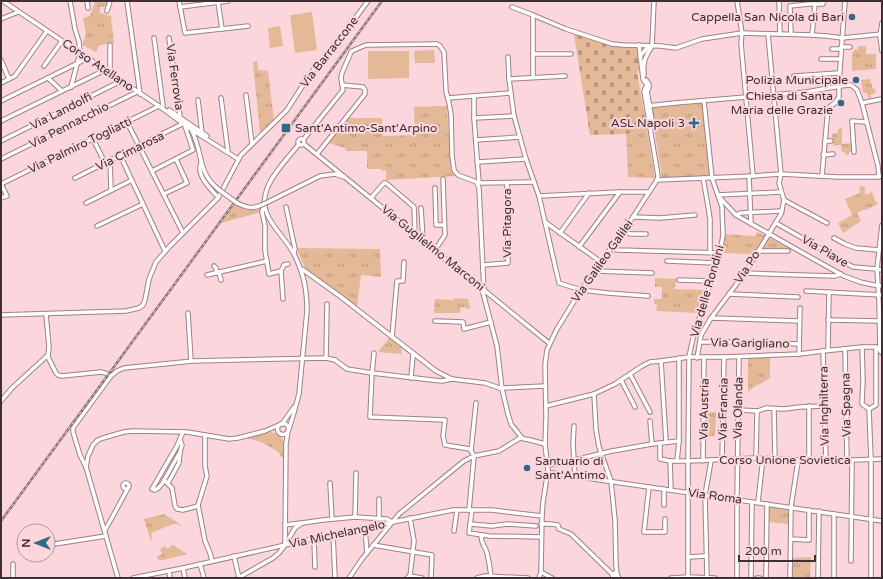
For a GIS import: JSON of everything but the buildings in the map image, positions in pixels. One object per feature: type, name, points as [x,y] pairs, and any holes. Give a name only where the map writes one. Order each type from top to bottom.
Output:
[{"type":"street","name":"Corso Atellano","points":[[3,1],[138,93],[161,106],[192,130],[214,144]]},
{"type":"street","points":[[70,1],[80,53],[71,87]]},
{"type":"street","points":[[87,1],[88,8]]},
{"type":"street","points":[[107,11],[110,1]]},
{"type":"street","points":[[127,1],[138,93]]},
{"type":"street","points":[[179,1],[185,33],[248,26]]},
{"type":"street","points":[[180,7],[228,1]]},
{"type":"street","name":"Via Barraccone","points":[[1,315],[126,311],[139,308],[143,305],[151,272],[156,262],[218,198],[241,155],[287,110],[310,74],[337,43],[368,1]]},
{"type":"street","points":[[640,59],[650,46],[654,1]]},
{"type":"street","points":[[737,1],[742,33],[751,176],[751,224]]},
{"type":"street","points":[[778,1],[780,34]]},
{"type":"street","points":[[791,34],[790,6],[823,4],[824,1]]},
{"type":"street","points":[[822,176],[828,108],[838,99],[844,1]]},
{"type":"street","points":[[218,2],[222,29]]},
{"type":"street","points":[[812,35],[815,4]]},
{"type":"street","points":[[512,6],[534,14],[566,29],[612,44],[676,48],[702,39],[742,33],[812,35],[842,38],[881,34]]},
{"type":"street","points":[[1,19],[18,12]]},
{"type":"street","points":[[533,77],[534,14]]},
{"type":"street","points":[[882,22],[882,51]]},
{"type":"street","points":[[1,83],[15,76],[47,31]]},
{"type":"street","points":[[768,34],[781,174],[779,183],[781,192],[784,200],[827,223]]},
{"type":"street","points":[[154,38],[161,106],[180,117],[212,140],[214,144],[238,160]]},
{"type":"street","name":"Via Ferrovia","points":[[169,38],[180,117]]},
{"type":"street","points":[[44,66],[62,41]]},
{"type":"street","points":[[286,545],[286,443],[288,430],[299,394],[307,300],[301,268],[284,238],[268,216],[266,190],[271,180],[299,144],[302,145],[343,90],[341,78],[342,73],[351,52],[363,45],[437,44],[440,46],[444,52],[446,91],[451,114],[452,156],[454,170],[458,175],[478,183],[534,182]]},
{"type":"street","points":[[110,45],[110,73]]},
{"type":"street","points":[[638,45],[645,53],[644,71],[645,78],[649,84],[647,91],[648,106],[659,180],[781,174],[881,176],[857,90],[851,85],[839,82]]},
{"type":"street","points":[[638,45],[642,79],[647,85],[644,90],[648,106]]},
{"type":"street","points":[[832,49],[850,46]]},
{"type":"street","points":[[533,54],[571,54]]},
{"type":"street","points":[[508,57],[509,79],[514,116],[526,159],[539,196],[559,283],[581,290],[648,296]]},
{"type":"street","points":[[1,101],[88,58]]},
{"type":"street","points":[[821,59],[840,59]]},
{"type":"street","points":[[1,60],[2,66],[9,79]]},
{"type":"street","points":[[1,121],[105,70]]},
{"type":"street","points":[[794,76],[840,73]]},
{"type":"street","points":[[509,79],[565,76]]},
{"type":"street","points":[[48,78],[62,91]]},
{"type":"street","name":"Via Landolfi","points":[[1,141],[121,81]]},
{"type":"street","points":[[316,154],[365,94],[363,87],[342,85]]},
{"type":"street","points":[[648,106],[807,92],[848,85]]},
{"type":"street","name":"Via Pennacchio","points":[[1,159],[138,93]]},
{"type":"street","points":[[448,98],[511,93]]},
{"type":"street","points":[[246,94],[252,144]]},
{"type":"street","points":[[222,98],[228,152]]},
{"type":"street","points":[[474,98],[483,290],[497,346],[502,389],[511,424],[515,430],[522,438],[546,444]]},
{"type":"street","points":[[862,104],[882,99]]},
{"type":"street","points":[[198,100],[202,133]]},
{"type":"street","name":"Via delle Rondini","points":[[688,577],[689,357],[693,338],[720,253],[723,235],[722,207],[712,178],[704,101]]},
{"type":"street","name":"Via Palmiro Togliatti","points":[[1,184],[161,106]]},
{"type":"street","points":[[474,118],[514,116]]},
{"type":"street","points":[[854,152],[852,121],[866,122]]},
{"type":"street","points":[[127,122],[184,233]]},
{"type":"street","points":[[152,171],[193,150],[184,124]]},
{"type":"street","name":"Via Cimarosa","points":[[75,178],[184,124]]},
{"type":"street","points":[[192,130],[196,137],[207,178],[218,189],[245,207],[250,208],[259,206],[266,200],[320,176],[335,174],[345,177]]},
{"type":"street","points":[[476,140],[520,137]]},
{"type":"street","points":[[93,139],[105,163]]},
{"type":"street","points":[[825,141],[831,141]]},
{"type":"street","name":"Via Guglielmo Marconi","points":[[304,142],[316,154],[549,343]]},
{"type":"street","points":[[823,155],[833,154]]},
{"type":"street","points":[[120,155],[165,251]]},
{"type":"street","points":[[164,194],[187,182],[176,159]]},
{"type":"street","points":[[478,162],[526,159]]},
{"type":"street","points":[[110,160],[111,190]]},
{"type":"street","points":[[202,163],[200,168],[202,176],[207,185],[216,195]]},
{"type":"street","points":[[703,178],[710,219],[710,252]]},
{"type":"street","points":[[435,250],[444,235],[443,179]]},
{"type":"street","points":[[86,203],[132,180]]},
{"type":"street","name":"Via Galileo Galilei","points":[[549,343],[581,290],[659,180]]},
{"type":"street","points":[[371,198],[384,183],[386,183],[414,207],[415,234]]},
{"type":"street","name":"Via Pitagora","points":[[483,265],[508,263],[507,183]]},
{"type":"street","points":[[1,184],[7,196],[1,198]]},
{"type":"street","points":[[435,188],[436,225],[444,225]]},
{"type":"street","points":[[579,247],[620,192]]},
{"type":"street","points":[[539,196],[650,192]]},
{"type":"street","points":[[718,196],[781,192]]},
{"type":"street","points":[[560,233],[589,193]]},
{"type":"street","points":[[718,196],[736,215],[768,234],[841,274],[860,282],[880,286]]},
{"type":"street","points":[[266,200],[262,212],[265,226],[266,261],[269,274],[281,271]]},
{"type":"street","name":"Via Po","points":[[697,358],[701,336],[711,318],[745,273],[776,223],[782,211],[784,200]]},
{"type":"street","points":[[97,226],[143,204]]},
{"type":"street","points":[[286,207],[295,248],[294,254]]},
{"type":"street","points":[[421,208],[423,240]]},
{"type":"street","points":[[736,215],[740,213],[782,211]]},
{"type":"street","points":[[633,217],[660,218],[694,215]]},
{"type":"street","points":[[545,222],[601,262]]},
{"type":"street","name":"Via Piave","points":[[776,223],[853,267],[882,270]]},
{"type":"street","points":[[881,352],[880,286],[877,269],[882,225]]},
{"type":"street","points":[[622,232],[631,234],[646,234]]},
{"type":"street","points":[[834,238],[856,248],[879,250]]},
{"type":"street","points":[[610,248],[618,250],[720,253]]},
{"type":"street","points":[[758,251],[788,251]]},
{"type":"street","points":[[667,260],[716,263]]},
{"type":"street","points":[[207,275],[266,261]]},
{"type":"street","points":[[283,299],[281,271],[284,265],[298,262]]},
{"type":"street","points":[[392,337],[397,281],[402,281],[404,262]]},
{"type":"street","points":[[214,266],[221,280]]},
{"type":"street","points":[[301,268],[436,372],[452,379],[485,383],[502,389],[546,386]]},
{"type":"street","points":[[595,271],[652,273]]},
{"type":"street","points":[[745,273],[835,276],[841,274]]},
{"type":"street","points":[[679,280],[711,282]]},
{"type":"street","points":[[806,291],[880,295]]},
{"type":"street","points":[[828,292],[828,350]]},
{"type":"street","points":[[729,294],[798,297]]},
{"type":"street","points":[[326,358],[327,304]]},
{"type":"street","points":[[799,354],[800,308]]},
{"type":"street","points":[[188,313],[191,361]]},
{"type":"street","points":[[46,314],[49,347],[48,354],[54,371],[58,375],[62,376],[101,372],[110,376]]},
{"type":"street","points":[[711,318],[799,322]]},
{"type":"street","points":[[828,320],[881,321]]},
{"type":"street","points":[[435,321],[463,322],[464,329],[491,322]]},
{"type":"street","name":"Via Garigliano","points":[[700,342],[799,344]]},
{"type":"street","points":[[539,578],[541,572],[541,524],[548,465],[546,444],[545,365],[549,343]]},
{"type":"street","points":[[546,406],[594,394],[615,384],[650,362],[689,357],[704,358],[799,354],[862,347],[876,347],[881,352]]},
{"type":"street","points":[[862,347],[862,404],[869,409]]},
{"type":"street","points":[[869,409],[876,405],[876,347]]},
{"type":"street","name":"Via Spagna","points":[[846,349],[847,461]]},
{"type":"street","name":"Via Inghilterra","points":[[823,351],[826,461]]},
{"type":"street","points":[[374,353],[370,417],[445,420],[443,436],[445,445],[465,448],[471,451],[474,456],[468,539]]},
{"type":"street","points":[[1,401],[12,388],[48,354]]},
{"type":"street","points":[[411,378],[413,355]]},
{"type":"street","name":"Via Francia","points":[[722,460],[724,357]]},
{"type":"street","name":"Via Olanda","points":[[737,578],[739,357]]},
{"type":"street","points":[[118,578],[86,467],[80,455],[73,432],[73,428],[110,376],[117,371],[124,368],[191,361],[326,358],[334,360],[347,369],[442,381],[452,379]]},
{"type":"street","points":[[677,461],[679,358]]},
{"type":"street","name":"Via Austria","points":[[703,461],[704,358]]},
{"type":"street","points":[[661,361],[666,442]]},
{"type":"street","points":[[630,374],[650,412]]},
{"type":"street","points":[[621,380],[635,407]]},
{"type":"street","points":[[594,394],[598,447],[611,481],[614,511],[614,575]]},
{"type":"street","points":[[286,443],[277,429],[297,403]]},
{"type":"street","points":[[471,451],[476,403]]},
{"type":"street","points":[[809,406],[809,461]]},
{"type":"street","points":[[738,410],[757,411],[766,408],[784,409],[824,406]]},
{"type":"street","points":[[774,409],[775,459]]},
{"type":"street","points":[[869,409],[871,459],[871,578]]},
{"type":"street","points":[[756,458],[757,411]]},
{"type":"street","points":[[650,421],[652,444]]},
{"type":"street","points":[[86,467],[88,456],[98,440],[124,432],[183,432],[229,439],[265,431],[280,424],[286,425],[288,430]]},
{"type":"street","points":[[574,426],[575,476]]},
{"type":"street","points":[[265,431],[284,435],[288,430]]},
{"type":"street","points":[[180,452],[162,484],[157,489],[152,489],[177,446],[183,432]]},
{"type":"street","points":[[205,435],[205,466],[207,476],[198,506],[205,541],[212,561]]},
{"type":"street","points":[[348,578],[399,514],[439,481],[474,456],[499,452],[522,438]]},
{"type":"street","points":[[168,483],[179,463],[182,445],[180,440]]},
{"type":"street","points":[[548,465],[566,463],[612,451],[678,441]]},
{"type":"street","points":[[660,443],[660,458],[670,461],[671,490]]},
{"type":"street","name":"Corso Unione Sovietica","points":[[670,461],[688,462],[756,458],[798,461],[882,459]]},
{"type":"street","points":[[758,502],[763,458]]},
{"type":"street","points":[[707,577],[705,495],[711,460]]},
{"type":"street","points":[[851,561],[852,460]]},
{"type":"street","points":[[790,578],[791,507],[798,461]]},
{"type":"street","points":[[355,517],[356,473]]},
{"type":"street","name":"Via Roma","points":[[547,473],[758,502],[851,517],[870,518],[882,521]]},
{"type":"street","points":[[164,480],[172,488],[175,506],[177,509],[183,510],[198,506]]},
{"type":"street","points":[[330,483],[332,519]]},
{"type":"street","points":[[649,487],[644,532],[665,532],[664,519]]},
{"type":"street","points":[[105,530],[128,488]]},
{"type":"street","points":[[664,489],[664,504]]},
{"type":"street","points":[[379,499],[379,519]]},
{"type":"street","points":[[751,578],[752,502]]},
{"type":"street","points":[[766,578],[767,504]]},
{"type":"street","points":[[454,531],[457,510]]},
{"type":"street","name":"Via Michelangelo","points":[[135,578],[152,576],[333,534],[457,510],[492,510],[542,516]]},
{"type":"street","points":[[791,540],[809,540],[809,510]]},
{"type":"street","points":[[818,578],[819,512]]},
{"type":"street","points":[[834,514],[834,578]]},
{"type":"street","points":[[285,525],[355,517],[387,519],[392,522]]},
{"type":"street","points":[[410,518],[414,541],[408,577],[422,578]]},
{"type":"street","points":[[234,556],[239,578],[280,553],[295,528],[302,523]]},
{"type":"street","points":[[470,524],[492,526],[507,524],[536,526]]},
{"type":"street","points":[[541,524],[558,525],[560,529],[571,534],[614,575],[617,574],[619,578]]},
{"type":"street","points":[[365,528],[367,553]]},
{"type":"street","points":[[333,534],[335,578]]},
{"type":"street","points":[[469,534],[541,537]]},
{"type":"street","points":[[481,535],[481,542],[486,551],[491,576]]},
{"type":"street","points":[[56,543],[106,536]]},
{"type":"street","points":[[314,539],[315,567]]},
{"type":"street","points":[[373,545],[432,554],[431,578]]},
{"type":"street","points":[[688,556],[706,556]]},
{"type":"street","points":[[13,564],[13,578]]},
{"type":"street","points":[[200,564],[204,578]]},
{"type":"street","points":[[183,568],[185,578]]},
{"type":"street","points":[[169,571],[170,578]]},
{"type":"street","points":[[541,572],[552,578]]},
{"type":"street","points":[[248,573],[248,578]]},
{"type":"street","points":[[477,578],[485,576],[528,578]]},
{"type":"street","points":[[671,578],[715,578]]},
{"type":"green space","points":[[95,1],[108,1],[107,6],[100,7],[100,13],[111,16],[114,43],[99,45],[96,52],[82,45],[86,34],[83,18],[90,16]]},
{"type":"green space","points":[[312,12],[317,50],[295,53],[290,15]]},
{"type":"green space","points":[[280,26],[283,46],[270,48],[268,28]]},
{"type":"green space","points":[[574,34],[613,45],[637,48],[639,70],[637,72],[647,129],[626,134],[590,135]]},
{"type":"green space","points":[[858,46],[866,46],[866,54],[876,54],[876,69],[852,71],[852,52],[858,49]]},
{"type":"green space","points":[[434,50],[435,63],[415,63],[414,51]]},
{"type":"green space","points":[[368,51],[409,51],[409,78],[368,79]]},
{"type":"green space","points":[[257,61],[258,70],[268,71],[274,121],[260,133],[253,62]]},
{"type":"green space","points":[[870,79],[876,93],[870,95],[871,98],[869,99],[867,93],[863,93],[861,80]]},
{"type":"green space","points":[[703,103],[710,176],[662,178],[651,108]]},
{"type":"green space","points":[[447,106],[451,169],[455,176],[386,180],[386,170],[382,171],[381,169],[367,169],[367,151],[346,151],[345,148],[328,143],[349,118],[382,118],[383,136],[415,135],[414,107]]},
{"type":"green space","points":[[842,128],[842,144],[852,143],[853,152],[849,152],[849,155],[845,155],[845,152],[842,152],[841,145],[833,146],[832,134],[838,133],[838,129]]},
{"type":"green space","points":[[647,129],[655,178],[628,177],[626,134]]},
{"type":"green space","points":[[864,186],[866,190],[864,192],[866,195],[872,192],[876,203],[877,202],[878,204],[857,213],[861,221],[843,233],[838,223],[852,215],[845,199],[860,193],[859,187]]},
{"type":"green space","points":[[235,203],[248,210],[261,207],[261,212],[221,223]]},
{"type":"green space","points":[[758,232],[765,236],[755,254],[722,253],[725,242],[725,234],[754,236]]},
{"type":"green space","points":[[768,237],[792,250],[760,250]]},
{"type":"green space","points":[[296,248],[380,249],[381,277],[361,275],[357,307],[305,268]]},
{"type":"green space","points":[[655,278],[677,279],[674,289],[706,290],[699,313],[656,311],[657,304],[654,304],[654,299],[662,299],[662,287],[655,287]]},
{"type":"green space","points":[[454,298],[468,299],[470,309],[461,307],[460,313],[434,313],[435,299],[454,300]]},
{"type":"green space","points":[[390,337],[402,348],[401,354],[378,352]]},
{"type":"green space","points":[[770,357],[770,378],[759,385],[758,384],[748,392],[748,358]]},
{"type":"green space","points":[[705,412],[716,412],[715,436],[705,436]]},
{"type":"green space","points":[[271,432],[276,433],[282,438],[285,448],[285,456],[283,458],[277,451],[261,442],[245,438]]},
{"type":"green space","points":[[768,506],[790,509],[790,524],[768,522]]},
{"type":"green space","points":[[164,514],[181,526],[173,524],[151,533],[153,540],[151,541],[144,519]]},
{"type":"green space","points":[[173,545],[187,554],[159,561],[157,557],[162,554],[160,549],[165,546],[167,549]]},
{"type":"green space","points":[[811,557],[810,578],[792,578],[793,558]]},
{"type":"railway","points":[[1,521],[382,1]]},
{"type":"place","name":"Cappella San Nicola di Bari","points":[[852,17]]},
{"type":"place","name":"Polizia Municipale","points":[[856,80]]},
{"type":"place","name":"Chiesa di Santa Maria delle Grazie","points":[[841,103]]},
{"type":"place","name":"ASL Napoli 3","points":[[694,123]]},
{"type":"place","name":"Sant'Antimo-Sant'Arpino","points":[[286,128]]},
{"type":"place","name":"Santuario di Sant'Antimo","points":[[527,468]]}]
